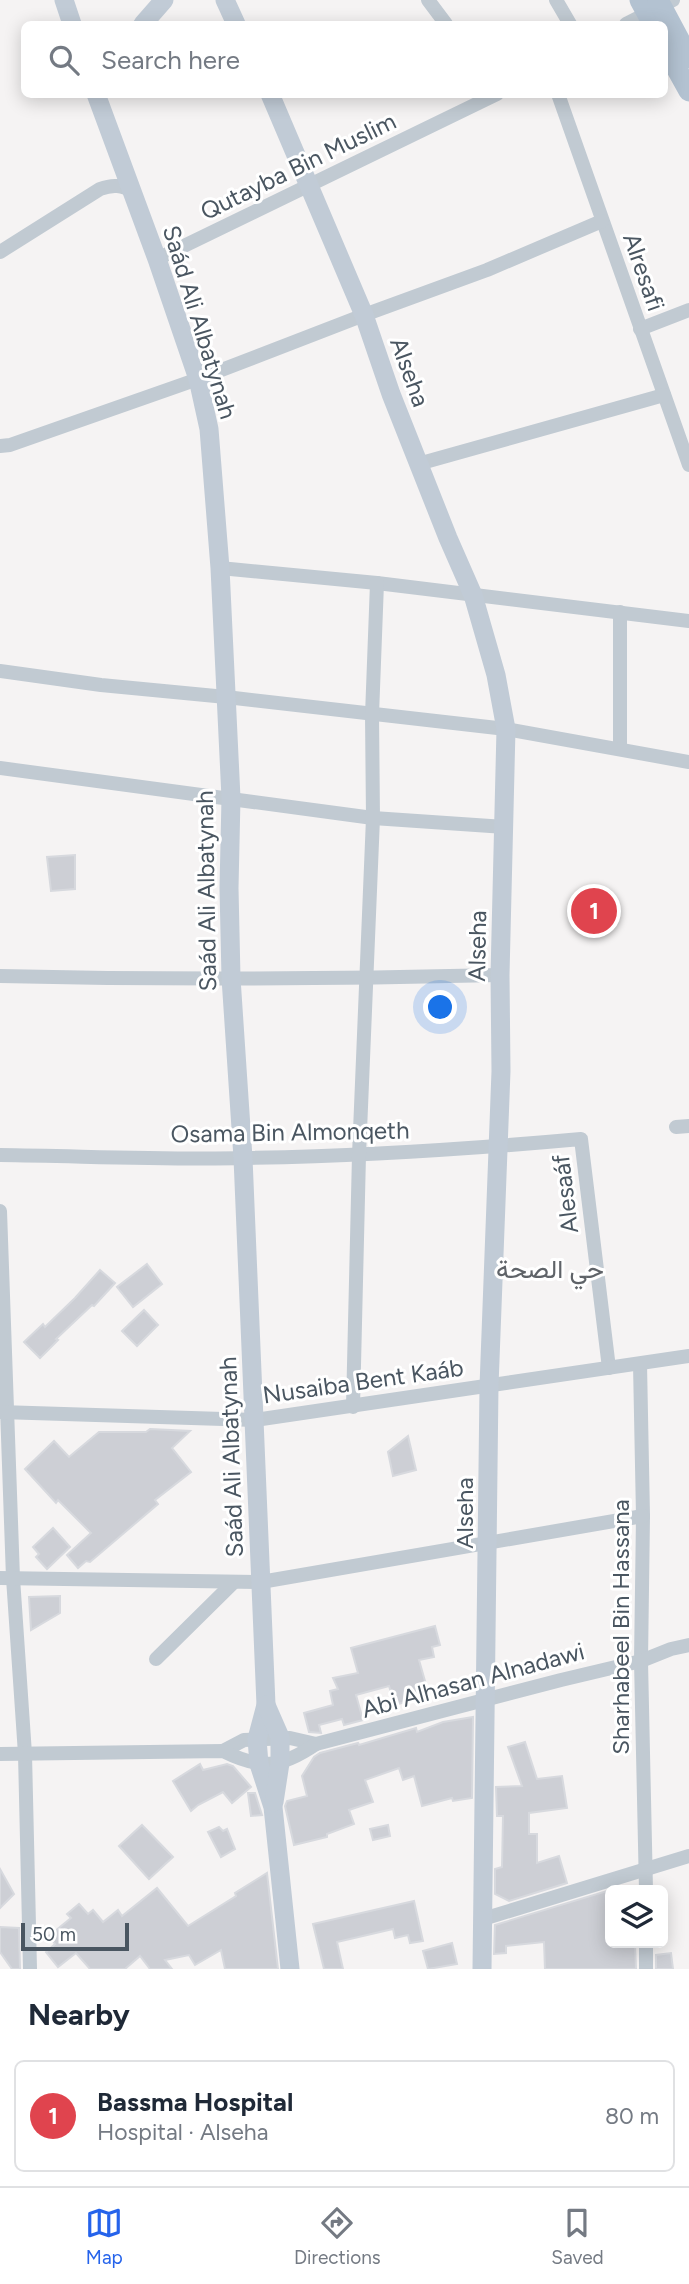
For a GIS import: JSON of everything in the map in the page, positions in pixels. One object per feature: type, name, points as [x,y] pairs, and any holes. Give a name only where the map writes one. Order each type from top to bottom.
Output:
[{"type":"main road","points":[[64,0],[71,21]]},
{"type":"main road","points":[[146,21],[164,0]]},
{"type":"main road","points":[[225,0],[235,21]]},
{"type":"main road","points":[[668,26],[689,58]]},
{"type":"main road","points":[[668,52],[687,83]]},
{"type":"main road","name":"Saád Ali Albatynah","points":[[98,98],[134,192],[198,379],[209,429],[220,568],[231,798],[230,978],[243,1158],[266,1705],[257,1739],[259,1764],[273,1807],[290,1969]]},
{"type":"main road","name":"Alseha","points":[[272,98],[364,315],[418,464],[473,594],[496,675],[506,729],[500,975],[501,1071],[489,1386],[482,1969]]},
{"type":"main road","name":"Saád Ali Albatynah","points":[[266,1705],[280,1737],[280,1763],[273,1807]]},
{"type":"street","points":[[428,0],[444,21]]},
{"type":"street","points":[[556,0],[568,21]]},
{"type":"street","points":[[631,21],[655,7]]},
{"type":"street","name":"Qutayba Bin Muslim","points":[[157,259],[489,98]]},
{"type":"street","name":"Alresafi","points":[[559,98],[689,465]]},
{"type":"street","points":[[0,253],[100,189],[121,186],[134,192]]},
{"type":"street","points":[[0,446],[10,445],[198,379],[487,270],[602,221]]},
{"type":"street","points":[[640,329],[689,310]]},
{"type":"street","points":[[418,464],[664,395]]},
{"type":"street","points":[[220,568],[377,583],[689,621]]},
{"type":"street","points":[[353,1407],[359,1155],[373,818],[372,715],[377,583]]},
{"type":"street","points":[[620,612],[621,750]]},
{"type":"street","points":[[0,671],[101,685],[506,729],[689,762]]},
{"type":"street","points":[[0,768],[373,818],[505,827]]},
{"type":"street","points":[[0,976],[141,979],[500,975]]},
{"type":"street","name":"Osama Bin Almonqeth","points":[[0,1155],[243,1158],[359,1155],[581,1139]]},
{"type":"street","name":"Alesaáf","points":[[581,1139],[609,1368]]},
{"type":"street","points":[[0,1211],[6,1578],[25,1754],[30,1969]]},
{"type":"street","name":"Nusaiba Bent Kaáb","points":[[3,1412],[255,1420],[689,1356]]},
{"type":"street","name":"Sharhabeel Bin Hassana","points":[[640,1364],[643,1516],[641,1661],[646,1885]]},
{"type":"street","points":[[6,1578],[261,1582],[643,1516]]},
{"type":"street","points":[[156,1660],[233,1582]]},
{"type":"street","name":"Abi Alhasan Alnadawi","points":[[0,1754],[223,1752],[245,1762],[280,1763],[295,1759],[316,1744],[641,1661],[689,1645]]},
{"type":"street","name":"Abi Alhasan Alnadawi","points":[[223,1752],[244,1740],[280,1737],[316,1744]]},
{"type":"street","points":[[483,1919],[689,1856]]},
{"type":"street","points":[[646,1948],[646,1969]]},
{"type":"building","points":[[75,855],[75,889],[51,891],[47,857]]},
{"type":"building","points":[[147,1264],[162,1284],[133,1307],[117,1287]]},
{"type":"building","points":[[100,1270],[115,1283],[94,1306],[56,1339],[58,1340],[40,1358],[24,1342],[43,1324],[45,1327]]},
{"type":"building","points":[[144,1310],[158,1325],[137,1346],[122,1331]]},
{"type":"building","points":[[150,1429],[190,1431],[172,1448],[191,1472],[155,1500],[158,1504],[90,1562],[86,1561],[78,1568],[67,1555],[91,1533],[58,1500],[56,1503],[25,1469],[54,1441],[69,1457],[99,1432],[146,1432]]},
{"type":"building","points":[[408,1436],[416,1470],[393,1476],[388,1452]]},
{"type":"building","points":[[53,1528],[70,1547],[47,1569],[36,1557],[39,1554],[33,1547]]},
{"type":"building","points":[[60,1596],[60,1613],[31,1630],[29,1597]]},
{"type":"building","points":[[435,1626],[440,1645],[432,1647],[434,1657],[419,1660],[429,1695],[395,1705],[389,1686],[356,1695],[363,1720],[344,1725],[342,1719],[319,1725],[321,1733],[309,1732],[304,1713],[333,1705],[330,1691],[338,1689],[333,1678],[358,1673],[351,1648]]},
{"type":"building","points":[[473,1717],[472,1798],[453,1801],[452,1798],[422,1806],[414,1776],[403,1780],[399,1768],[365,1780],[373,1802],[349,1810],[354,1824],[327,1834],[327,1837],[294,1845],[285,1806],[287,1801],[307,1796],[302,1776],[314,1757],[320,1753],[416,1728],[417,1732],[443,1722]]},
{"type":"building","points":[[525,1742],[537,1779],[562,1776],[567,1808],[529,1813],[529,1834],[537,1834],[537,1863],[559,1856],[567,1883],[509,1901],[495,1894],[495,1869],[502,1867],[503,1816],[497,1816],[496,1787],[522,1786],[508,1747]]},
{"type":"building","points":[[200,1764],[203,1770],[227,1764],[233,1766],[251,1787],[232,1803],[223,1792],[191,1811],[173,1781]]},
{"type":"building","points":[[248,1793],[255,1793],[262,1815],[251,1816]]},
{"type":"building","points":[[142,1825],[173,1857],[149,1879],[119,1846]]},
{"type":"building","points":[[388,1825],[390,1836],[373,1840],[370,1829]]},
{"type":"building","points":[[219,1827],[223,1831],[227,1829],[235,1849],[221,1857],[208,1832]]},
{"type":"building","points":[[0,1869],[14,1894],[0,1908]]},
{"type":"building","points":[[267,1873],[278,1969],[225,1969],[221,1950],[195,1965],[189,1955],[165,1960],[172,1969],[150,1969],[140,1956],[125,1969],[90,1969],[76,1953],[58,1967],[46,1952],[55,1944],[49,1936],[71,1918],[67,1914],[79,1904],[88,1914],[93,1910],[103,1922],[118,1910],[122,1916],[157,1888],[188,1926]]},
{"type":"building","points":[[605,1892],[605,1948],[635,1948],[636,1969],[545,1969],[544,1942],[506,1946],[506,1953],[494,1954],[495,1925]]},
{"type":"building","points":[[414,1901],[423,1941],[410,1943],[408,1935],[395,1938],[393,1929],[337,1942],[343,1969],[324,1969],[313,1924]]},
{"type":"building","points":[[0,1927],[19,1928],[20,1969],[12,1969],[0,1952]]},
{"type":"building","points":[[452,1943],[457,1964],[428,1969],[423,1951]]},
{"type":"building","points":[[671,1953],[673,1969],[656,1969],[656,1955]]},
{"type":"place","name":"Bassma Hospital","points":[[594,911]]},
{"type":"district","name":"حي الصحة","points":[[550,1269]]}]
